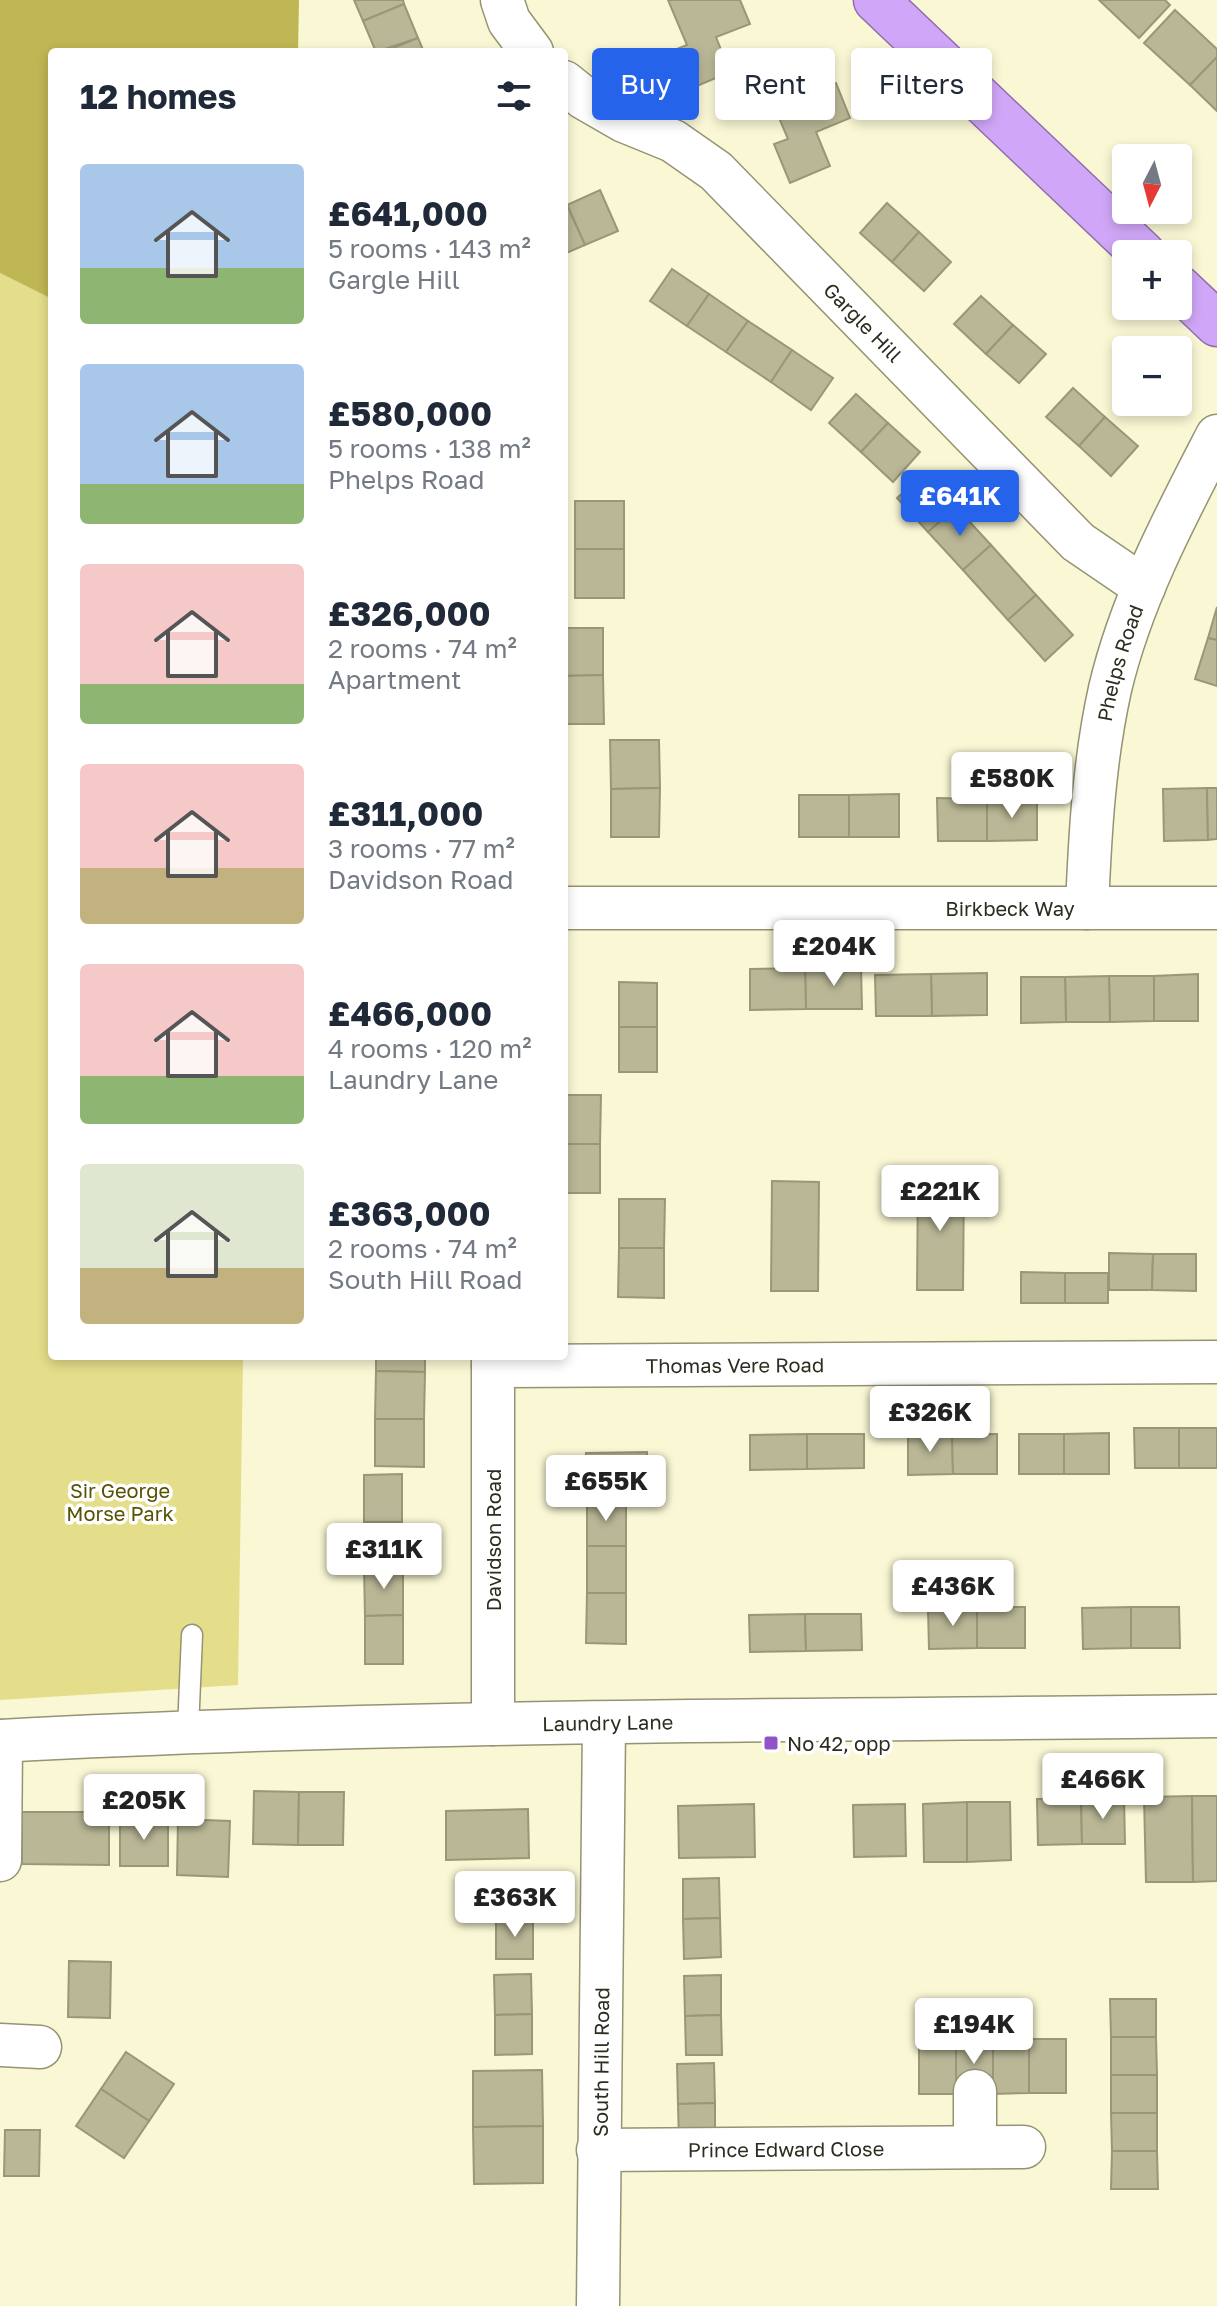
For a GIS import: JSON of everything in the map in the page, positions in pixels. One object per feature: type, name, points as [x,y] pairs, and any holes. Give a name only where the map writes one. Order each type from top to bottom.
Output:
[{"type":"highway","points":[[876,0],[1128,240]]},
{"type":"highway","points":[[1192,300],[1217,324]]},
{"type":"street","points":[[502,0],[509,21],[529,48]]},
{"type":"street","name":"Gargle Hill","points":[[568,85],[624,121],[673,141],[716,171],[1078,542],[1144,587]]},
{"type":"street","name":"Phelps Road","points":[[1087,908],[1091,817],[1111,687],[1144,587],[1217,436]]},
{"type":"street","name":"Birkbeck Way","points":[[568,908],[1217,908]]},
{"type":"street","name":"Thomas Vere Road","points":[[493,1361],[1217,1362]]},
{"type":"street","name":"Davidson Road","points":[[493,1361],[493,1724]]},
{"type":"street","name":"Laundry Lane","points":[[1,1741],[188,1730],[1217,1716]]},
{"type":"street","name":"South Hill Road","points":[[598,2306],[604,1723]]},
{"type":"street","points":[[0,1860],[1,1741]]},
{"type":"street","points":[[975,2091],[975,2147]]},
{"type":"street","name":"Prince Edward Close","points":[[598,2150],[1024,2147]]},
{"type":"lane","points":[[188,1730],[192,1635]]},
{"type":"green space","name":"Sir George Morse Park","points":[[0,273],[48,297],[48,1360],[243,1360],[238,1685],[0,1700]]},
{"type":"shaded area","points":[[0,0],[299,0],[298,48],[48,48],[48,297],[0,273]]},
{"type":"building","points":[[354,0],[403,0],[404,4],[363,21]]},
{"type":"building","points":[[668,0],[740,0],[750,24],[716,37],[720,48],[715,48],[715,78],[699,85],[699,48],[679,48],[687,45]]},
{"type":"building","points":[[1099,0],[1165,0],[1170,5],[1139,38]]},
{"type":"building","points":[[404,4],[418,38],[388,48],[374,48],[363,21]]},
{"type":"building","points":[[1175,10],[1217,49],[1217,57],[1190,85],[1144,43]]},
{"type":"building","points":[[418,38],[422,48],[393,48]]},
{"type":"building","points":[[1217,57],[1217,111],[1190,85]]},
{"type":"building","points":[[836,83],[850,118],[816,132],[830,166],[790,183],[774,144],[788,139],[780,120],[835,120]]},
{"type":"building","points":[[600,190],[618,231],[585,245],[568,205]]},
{"type":"building","points":[[887,203],[919,232],[892,262],[860,233]]},
{"type":"building","points":[[568,207],[585,245],[568,252]]},
{"type":"building","points":[[919,232],[951,262],[924,291],[892,262]]},
{"type":"building","points":[[672,269],[709,294],[687,326],[650,301]]},
{"type":"building","points":[[709,294],[748,321],[726,352],[687,326]]},
{"type":"building","points":[[981,296],[1013,325],[986,354],[954,324]]},
{"type":"building","points":[[748,321],[792,350],[771,382],[726,352]]},
{"type":"building","points":[[1013,325],[1046,354],[1019,383],[986,354]]},
{"type":"building","points":[[792,350],[833,378],[811,410],[771,382]]},
{"type":"building","points":[[1073,388],[1105,417],[1079,446],[1046,417]]},
{"type":"building","points":[[856,394],[888,423],[861,452],[829,423]]},
{"type":"building","points":[[1105,417],[1138,446],[1111,476],[1079,446]]},
{"type":"building","points":[[888,423],[920,452],[893,482],[861,452]]},
{"type":"building","points":[[925,473],[956,507],[928,532],[897,498]]},
{"type":"building","points":[[575,501],[624,501],[624,549],[575,549]]},
{"type":"building","points":[[956,507],[991,545],[963,570],[928,532]]},
{"type":"building","points":[[991,545],[1036,595],[1008,620],[963,570]]},
{"type":"building","points":[[575,549],[624,549],[624,598],[575,598]]},
{"type":"building","points":[[1036,595],[1073,635],[1045,661],[1008,620]]},
{"type":"building","points":[[1217,607],[1217,640],[1208,638]]},
{"type":"building","points":[[568,628],[603,628],[603,675],[568,676]]},
{"type":"building","points":[[1208,638],[1217,640],[1217,686],[1195,679]]},
{"type":"building","points":[[603,675],[604,724],[568,724],[568,676]]},
{"type":"building","points":[[610,740],[659,740],[660,788],[611,789]]},
{"type":"building","points":[[660,788],[659,837],[611,837],[611,789]]},
{"type":"building","points":[[1207,788],[1208,840],[1164,841],[1163,789]]},
{"type":"building","points":[[1207,788],[1217,788],[1217,839],[1208,840]]},
{"type":"building","points":[[899,794],[899,837],[849,837],[849,795]]},
{"type":"building","points":[[799,795],[849,795],[849,837],[799,837]]},
{"type":"building","points":[[937,798],[987,799],[987,841],[938,841]]},
{"type":"building","points":[[1037,798],[1037,840],[987,841],[987,799]]},
{"type":"building","points":[[861,967],[862,1009],[806,1009],[805,968]]},
{"type":"building","points":[[805,968],[806,1009],[750,1010],[750,969]]},
{"type":"building","points":[[987,973],[987,1015],[932,1016],[931,974]]},
{"type":"building","points":[[931,974],[932,1016],[876,1016],[875,975]]},
{"type":"building","points":[[1198,974],[1198,1021],[1154,1021],[1154,976]]},
{"type":"building","points":[[1109,976],[1154,976],[1154,1021],[1110,1022]]},
{"type":"building","points":[[1109,976],[1110,1022],[1066,1022],[1065,977]]},
{"type":"building","points":[[1021,977],[1065,977],[1066,1022],[1021,1023]]},
{"type":"building","points":[[619,982],[657,983],[657,1027],[619,1027]]},
{"type":"building","points":[[619,1027],[657,1027],[657,1072],[619,1072]]},
{"type":"building","points":[[568,1095],[601,1095],[600,1144],[568,1144]]},
{"type":"building","points":[[568,1144],[600,1144],[600,1193],[568,1193]]},
{"type":"building","points":[[918,1176],[964,1176],[963,1290],[917,1290]]},
{"type":"building","points":[[772,1181],[819,1182],[818,1291],[771,1291]]},
{"type":"building","points":[[619,1199],[665,1199],[664,1248],[619,1248]]},
{"type":"building","points":[[619,1248],[664,1248],[664,1298],[618,1297]]},
{"type":"building","points":[[1109,1253],[1153,1254],[1152,1290],[1109,1290]]},
{"type":"building","points":[[1153,1254],[1196,1254],[1196,1291],[1152,1290]]},
{"type":"building","points":[[1021,1272],[1065,1273],[1065,1303],[1021,1303]]},
{"type":"building","points":[[1065,1273],[1108,1273],[1108,1303],[1065,1303]]},
{"type":"building","points":[[376,1360],[425,1360],[425,1372],[376,1371]]},
{"type":"building","points":[[376,1371],[425,1372],[424,1419],[375,1419]]},
{"type":"building","points":[[375,1419],[424,1419],[424,1467],[375,1466]]},
{"type":"building","points":[[1134,1428],[1179,1428],[1179,1468],[1135,1468]]},
{"type":"building","points":[[1179,1428],[1217,1428],[1217,1468],[1179,1468]]},
{"type":"building","points":[[1109,1433],[1109,1474],[1064,1474],[1064,1434]]},
{"type":"building","points":[[807,1434],[807,1469],[750,1470],[750,1435]]},
{"type":"building","points":[[807,1434],[864,1434],[864,1468],[807,1469]]},
{"type":"building","points":[[908,1434],[952,1434],[953,1474],[908,1475]]},
{"type":"building","points":[[952,1434],[997,1434],[997,1474],[953,1474]]},
{"type":"building","points":[[1019,1434],[1064,1434],[1064,1474],[1019,1474]]},
{"type":"building","points":[[647,1452],[648,1499],[587,1499],[586,1453]]},
{"type":"building","points":[[402,1474],[402,1522],[364,1522],[364,1475]]},
{"type":"building","points":[[587,1499],[626,1500],[626,1546],[587,1546]]},
{"type":"building","points":[[364,1522],[402,1522],[403,1566],[364,1566]]},
{"type":"building","points":[[587,1546],[626,1546],[626,1593],[587,1593]]},
{"type":"building","points":[[364,1566],[403,1566],[403,1615],[365,1616]]},
{"type":"building","points":[[587,1593],[626,1593],[626,1644],[586,1643]]},
{"type":"building","points":[[977,1607],[977,1648],[929,1649],[928,1608]]},
{"type":"building","points":[[977,1607],[1025,1607],[1025,1648],[977,1648]]},
{"type":"building","points":[[1131,1607],[1131,1648],[1083,1649],[1082,1608]]},
{"type":"building","points":[[1131,1607],[1179,1607],[1180,1648],[1131,1648]]},
{"type":"building","points":[[805,1614],[806,1651],[750,1652],[749,1615]]},
{"type":"building","points":[[805,1614],[861,1614],[862,1650],[806,1651]]},
{"type":"building","points":[[403,1615],[403,1664],[365,1664],[365,1616]]},
{"type":"building","points":[[254,1791],[299,1792],[298,1845],[253,1844]]},
{"type":"building","points":[[299,1792],[344,1792],[343,1845],[298,1845]]},
{"type":"building","points":[[1192,1796],[1193,1882],[1146,1882],[1144,1797]]},
{"type":"building","points":[[1192,1796],[1217,1796],[1217,1881],[1193,1882]]},
{"type":"building","points":[[1081,1798],[1082,1844],[1038,1845],[1037,1799]]},
{"type":"building","points":[[1081,1798],[1124,1798],[1125,1844],[1082,1844]]},
{"type":"building","points":[[967,1802],[967,1862],[924,1862],[923,1804]]},
{"type":"building","points":[[967,1802],[1010,1802],[1011,1860],[967,1862]]},
{"type":"building","points":[[754,1804],[755,1857],[679,1858],[678,1806]]},
{"type":"building","points":[[905,1804],[906,1856],[854,1857],[853,1805]]},
{"type":"building","points":[[528,1809],[529,1858],[446,1860],[446,1811]]},
{"type":"building","points":[[22,1812],[109,1812],[109,1865],[22,1864]]},
{"type":"building","points":[[120,1817],[168,1818],[168,1866],[120,1866]]},
{"type":"building","points":[[178,1819],[230,1821],[228,1877],[177,1875]]},
{"type":"building","points":[[719,1878],[720,1918],[683,1919],[683,1879]]},
{"type":"building","points":[[532,1879],[533,1919],[496,1920],[495,1880]]},
{"type":"building","points":[[720,1918],[721,1957],[684,1959],[683,1919]]},
{"type":"building","points":[[533,1919],[533,1959],[496,1959],[496,1920]]},
{"type":"building","points":[[69,1961],[111,1962],[110,2018],[68,2017]]},
{"type":"building","points":[[531,1974],[532,2014],[495,2015],[494,1975]]},
{"type":"building","points":[[721,1975],[721,2015],[685,2016],[684,1976]]},
{"type":"building","points":[[1110,1999],[1156,1999],[1156,2037],[1111,2037]]},
{"type":"building","points":[[532,2014],[532,2054],[495,2055],[495,2015]]},
{"type":"building","points":[[721,2015],[722,2055],[686,2055],[685,2016]]},
{"type":"building","points":[[1111,2037],[1156,2037],[1157,2075],[1111,2075]]},
{"type":"building","points":[[919,2039],[956,2039],[956,2094],[919,2094]]},
{"type":"building","points":[[956,2039],[993,2039],[993,2094],[956,2094]]},
{"type":"building","points":[[993,2039],[1029,2039],[1029,2093],[993,2094]]},
{"type":"building","points":[[1029,2039],[1066,2039],[1066,2093],[1029,2093]]},
{"type":"building","points":[[126,2052],[174,2084],[149,2121],[101,2089]]},
{"type":"building","points":[[714,2063],[715,2103],[678,2104],[677,2064]]},
{"type":"building","points":[[542,2070],[543,2126],[473,2127],[473,2071]]},
{"type":"building","points":[[1111,2075],[1157,2075],[1157,2113],[1111,2113]]},
{"type":"building","points":[[101,2089],[149,2121],[124,2158],[76,2126]]},
{"type":"building","points":[[715,2103],[715,2143],[679,2144],[678,2104]]},
{"type":"building","points":[[1111,2113],[1157,2113],[1157,2151],[1112,2151]]},
{"type":"building","points":[[543,2126],[543,2183],[474,2184],[473,2127]]},
{"type":"building","points":[[5,2130],[40,2130],[39,2176],[4,2176]]},
{"type":"building","points":[[1112,2151],[1157,2151],[1158,2189],[1111,2189]]},
{"type":"place","name":"No 42, opp","points":[[771,1743]]}]
